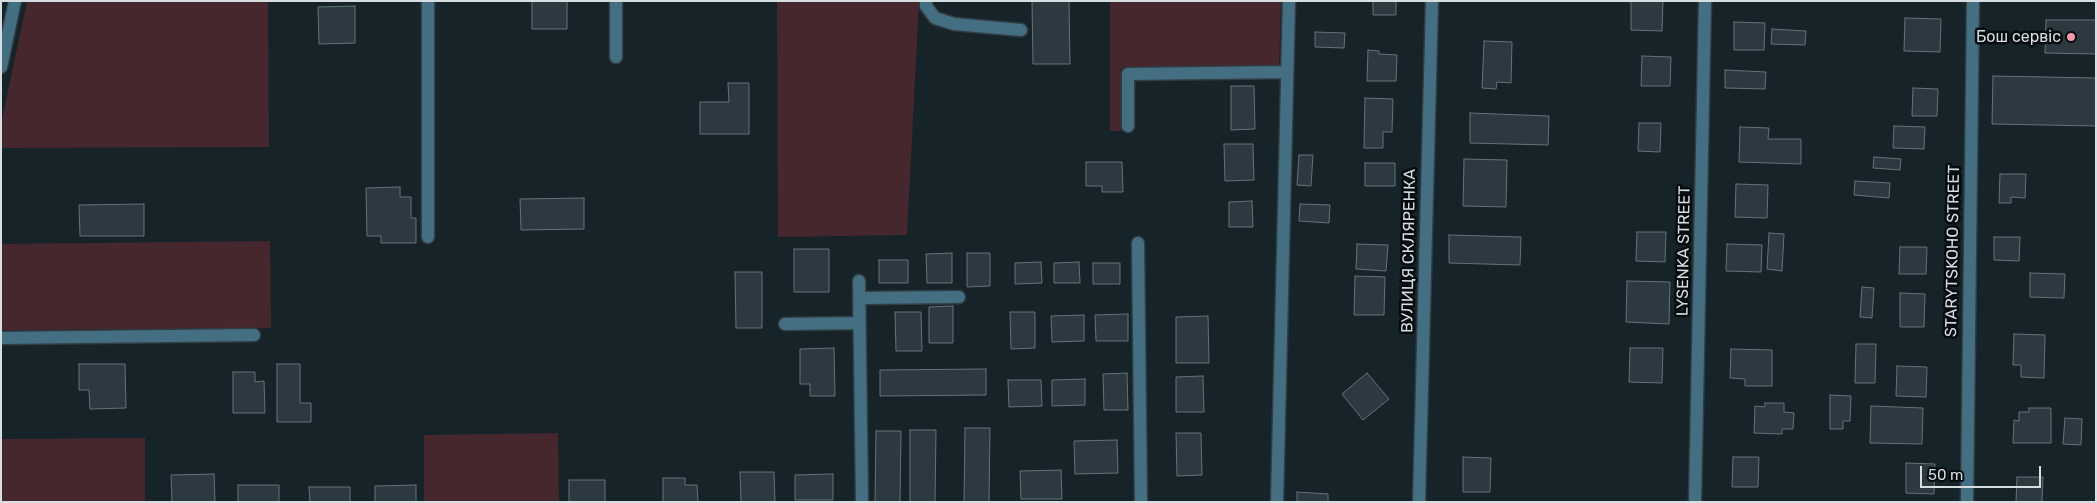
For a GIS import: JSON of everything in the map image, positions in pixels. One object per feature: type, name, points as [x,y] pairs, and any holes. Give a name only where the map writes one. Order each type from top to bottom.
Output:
[{"type":"street","points":[[1,67],[15,1]]},
{"type":"street","points":[[428,1],[428,237]]},
{"type":"street","points":[[616,1],[616,57]]},
{"type":"street","points":[[926,1],[926,6],[935,18],[954,24],[1021,30]]},
{"type":"street","points":[[1277,502],[1289,1]]},
{"type":"street","name":"ВУЛИЦЯ СКЛЯРЕНКА","points":[[1419,502],[1432,1]]},
{"type":"street","name":"LYSENKA STREET","points":[[1695,502],[1705,1]]},
{"type":"street","name":"STARYTSKOHO STREET","points":[[1967,502],[1973,1]]},
{"type":"street","points":[[1128,126],[1128,74],[1287,72]]},
{"type":"street","points":[[1138,243],[1141,502]]},
{"type":"street","points":[[859,281],[862,502]]},
{"type":"street","points":[[860,298],[959,297]]},
{"type":"street","points":[[785,324],[860,323]]},
{"type":"street","points":[[1,338],[254,335]]},
{"type":"shaded area","points":[[27,1],[268,1],[269,147],[1,148],[1,124]]},
{"type":"shaded area","points":[[777,1],[919,1],[907,235],[778,237]]},
{"type":"shaded area","points":[[1110,1],[1281,1],[1279,67],[1121,69],[1122,131],[1110,131]]},
{"type":"shaded area","points":[[270,241],[271,328],[1,330],[1,244]]},
{"type":"shaded area","points":[[558,433],[559,502],[424,502],[424,435]]},
{"type":"shaded area","points":[[145,438],[145,502],[1,502],[1,439]]},
{"type":"building","points":[[532,1],[567,1],[567,29],[532,29]]},
{"type":"building","points":[[1032,1],[1069,1],[1070,64],[1033,64]]},
{"type":"building","points":[[1373,1],[1396,1],[1396,15],[1373,15]]},
{"type":"building","points":[[1631,1],[1663,1],[1662,31],[1631,30]]},
{"type":"building","points":[[355,6],[355,43],[319,44],[318,7]]},
{"type":"building","points":[[1905,18],[1941,19],[1940,52],[1904,51]]},
{"type":"building","name":"Бош сервіс","points":[[2046,20],[2096,20],[2096,54],[2045,53]]},
{"type":"building","points":[[1734,22],[1765,23],[1764,50],[1734,50]]},
{"type":"building","points":[[1772,29],[1806,31],[1805,45],[1771,44]]},
{"type":"building","points":[[1315,32],[1345,33],[1344,48],[1315,47]]},
{"type":"building","points":[[1484,41],[1512,42],[1511,83],[1497,82],[1496,89],[1482,88]]},
{"type":"building","points":[[1368,50],[1379,51],[1379,54],[1397,55],[1396,81],[1367,81]]},
{"type":"building","points":[[1642,56],[1671,57],[1670,86],[1641,86]]},
{"type":"building","points":[[1725,70],[1766,72],[1765,89],[1725,88]]},
{"type":"building","points":[[1993,76],[2096,78],[2096,126],[1992,124]]},
{"type":"building","points":[[728,83],[749,83],[749,134],[700,134],[700,102],[729,102]]},
{"type":"building","points":[[1231,86],[1254,86],[1255,129],[1231,130]]},
{"type":"building","points":[[1913,88],[1938,89],[1937,116],[1912,116]]},
{"type":"building","points":[[1365,98],[1393,99],[1392,132],[1383,132],[1383,148],[1364,148]]},
{"type":"building","points":[[1470,113],[1549,116],[1548,145],[1470,143]]},
{"type":"building","points":[[1639,123],[1661,123],[1660,152],[1638,151]]},
{"type":"building","points":[[1894,126],[1925,127],[1924,149],[1893,148]]},
{"type":"building","points":[[1740,127],[1769,128],[1768,139],[1801,139],[1801,164],[1739,162]]},
{"type":"building","points":[[1224,144],[1253,144],[1254,180],[1225,181]]},
{"type":"building","points":[[1299,155],[1313,155],[1311,186],[1297,185]]},
{"type":"building","points":[[1874,157],[1901,159],[1900,170],[1873,168]]},
{"type":"building","points":[[1464,159],[1507,160],[1506,207],[1463,206]]},
{"type":"building","points":[[1086,162],[1122,162],[1123,192],[1102,192],[1102,186],[1086,186]]},
{"type":"building","points":[[1365,163],[1395,163],[1395,186],[1365,186]]},
{"type":"building","points":[[2000,174],[2026,174],[2025,198],[2011,197],[2011,203],[1999,203]]},
{"type":"building","points":[[1855,181],[1890,183],[1889,198],[1854,195]]},
{"type":"building","points":[[1736,184],[1768,185],[1767,218],[1735,217]]},
{"type":"building","points":[[400,187],[400,197],[411,197],[411,218],[416,218],[416,243],[381,243],[381,236],[367,236],[366,188]]},
{"type":"building","points":[[584,198],[584,229],[521,230],[520,199]]},
{"type":"building","points":[[1252,201],[1253,227],[1229,227],[1229,202]]},
{"type":"building","points":[[144,204],[144,236],[80,236],[79,205]]},
{"type":"building","points":[[1300,204],[1330,205],[1329,223],[1299,221]]},
{"type":"building","points":[[1637,232],[1666,232],[1665,262],[1636,261]]},
{"type":"building","points":[[1769,233],[1784,234],[1782,271],[1767,269]]},
{"type":"building","points":[[1449,235],[1521,237],[1520,265],[1449,263]]},
{"type":"building","points":[[1994,237],[2020,237],[2019,261],[1994,260]]},
{"type":"building","points":[[1357,244],[1388,245],[1386,271],[1356,269]]},
{"type":"building","points":[[1727,244],[1762,245],[1761,272],[1726,271]]},
{"type":"building","points":[[1900,247],[1927,247],[1926,274],[1899,274]]},
{"type":"building","points":[[794,249],[829,249],[829,292],[794,292]]},
{"type":"building","points":[[952,253],[952,283],[927,283],[926,254]]},
{"type":"building","points":[[967,253],[990,253],[990,286],[967,287]]},
{"type":"building","points":[[879,260],[908,260],[908,283],[879,283]]},
{"type":"building","points":[[1041,262],[1042,283],[1015,284],[1015,263]]},
{"type":"building","points":[[1079,262],[1080,283],[1054,283],[1054,263]]},
{"type":"building","points":[[1093,263],[1120,263],[1120,284],[1093,284]]},
{"type":"building","points":[[735,272],[762,272],[762,328],[736,328]]},
{"type":"building","points":[[2030,273],[2065,274],[2064,298],[2030,297]]},
{"type":"building","points":[[1355,276],[1385,277],[1384,315],[1354,315]]},
{"type":"building","points":[[1627,281],[1670,282],[1669,324],[1626,322]]},
{"type":"building","points":[[1862,287],[1874,288],[1872,318],[1860,317]]},
{"type":"building","points":[[1900,293],[1925,294],[1924,327],[1900,327]]},
{"type":"building","points":[[953,306],[953,343],[929,343],[929,307]]},
{"type":"building","points":[[895,312],[921,312],[922,351],[896,351]]},
{"type":"building","points":[[1010,312],[1035,312],[1035,348],[1011,349]]},
{"type":"building","points":[[1128,314],[1128,341],[1096,341],[1095,315]]},
{"type":"building","points":[[1084,315],[1084,341],[1052,342],[1051,316]]},
{"type":"building","points":[[1208,316],[1209,363],[1176,363],[1176,317]]},
{"type":"building","points":[[2014,334],[2045,335],[2044,378],[2021,377],[2021,365],[2013,365]]},
{"type":"building","points":[[1856,344],[1876,344],[1875,383],[1855,383]]},
{"type":"building","points":[[834,348],[835,396],[810,396],[810,384],[800,384],[800,349]]},
{"type":"building","points":[[1630,348],[1663,348],[1662,383],[1629,382]]},
{"type":"building","points":[[1731,349],[1772,350],[1772,386],[1745,386],[1745,379],[1730,378]]},
{"type":"building","points":[[79,364],[125,364],[126,408],[90,409],[89,390],[79,390]]},
{"type":"building","points":[[277,364],[300,364],[300,403],[311,403],[311,422],[277,422]]},
{"type":"building","points":[[1897,366],[1927,367],[1926,397],[1896,396]]},
{"type":"building","points":[[986,369],[986,395],[880,396],[880,370]]},
{"type":"building","points":[[233,372],[255,372],[255,382],[264,381],[265,413],[233,413]]},
{"type":"building","points":[[1127,373],[1128,410],[1104,410],[1103,374]]},
{"type":"building","points":[[1367,373],[1389,399],[1363,420],[1342,394]]},
{"type":"building","points":[[1203,376],[1204,412],[1176,412],[1176,377]]},
{"type":"building","points":[[1085,379],[1085,405],[1052,406],[1052,380]]},
{"type":"building","points":[[1008,380],[1041,380],[1042,406],[1009,407]]},
{"type":"building","points":[[1830,395],[1851,396],[1850,421],[1843,421],[1843,429],[1830,429]]},
{"type":"building","points":[[1765,403],[1784,403],[1784,412],[1794,413],[1793,429],[1782,429],[1782,434],[1754,433],[1755,406],[1765,407]]},
{"type":"building","points":[[1871,406],[1923,408],[1922,444],[1870,443]]},
{"type":"building","points":[[2029,408],[2051,408],[2051,443],[2013,443],[2014,420],[2019,421],[2019,412],[2029,412]]},
{"type":"building","points":[[2065,418],[2082,419],[2081,445],[2063,444]]},
{"type":"building","points":[[965,428],[990,428],[989,502],[964,502]]},
{"type":"building","points":[[910,430],[936,430],[935,502],[910,502]]},
{"type":"building","points":[[876,431],[901,431],[900,502],[875,502]]},
{"type":"building","points":[[1176,433],[1201,433],[1202,475],[1177,476]]},
{"type":"building","points":[[1117,440],[1118,473],[1075,474],[1074,441]]},
{"type":"building","points":[[1463,457],[1491,458],[1490,492],[1463,492]]},
{"type":"building","points":[[1733,457],[1759,457],[1758,487],[1732,487]]},
{"type":"building","points":[[1906,463],[1935,464],[1934,494],[1906,493]]},
{"type":"building","points":[[1061,470],[1062,499],[1021,499],[1020,471]]},
{"type":"building","points":[[740,472],[774,472],[775,502],[741,502]]},
{"type":"building","points":[[214,474],[215,502],[172,502],[171,475]]},
{"type":"building","points":[[833,474],[833,500],[795,500],[795,475]]},
{"type":"building","points":[[2017,477],[2043,477],[2042,502],[2016,502]]},
{"type":"building","points":[[663,478],[685,478],[685,485],[697,485],[698,502],[663,502]]},
{"type":"building","points":[[569,480],[605,480],[605,502],[569,502]]},
{"type":"building","points":[[238,485],[279,485],[279,502],[238,502]]},
{"type":"building","points":[[416,485],[416,502],[375,502],[375,486]]},
{"type":"building","points":[[309,487],[350,487],[350,502],[310,502]]},
{"type":"building","points":[[1297,492],[1328,494],[1328,502],[1297,502]]},
{"type":"place","name":"Бош сервіс","points":[[2071,37]]}]
